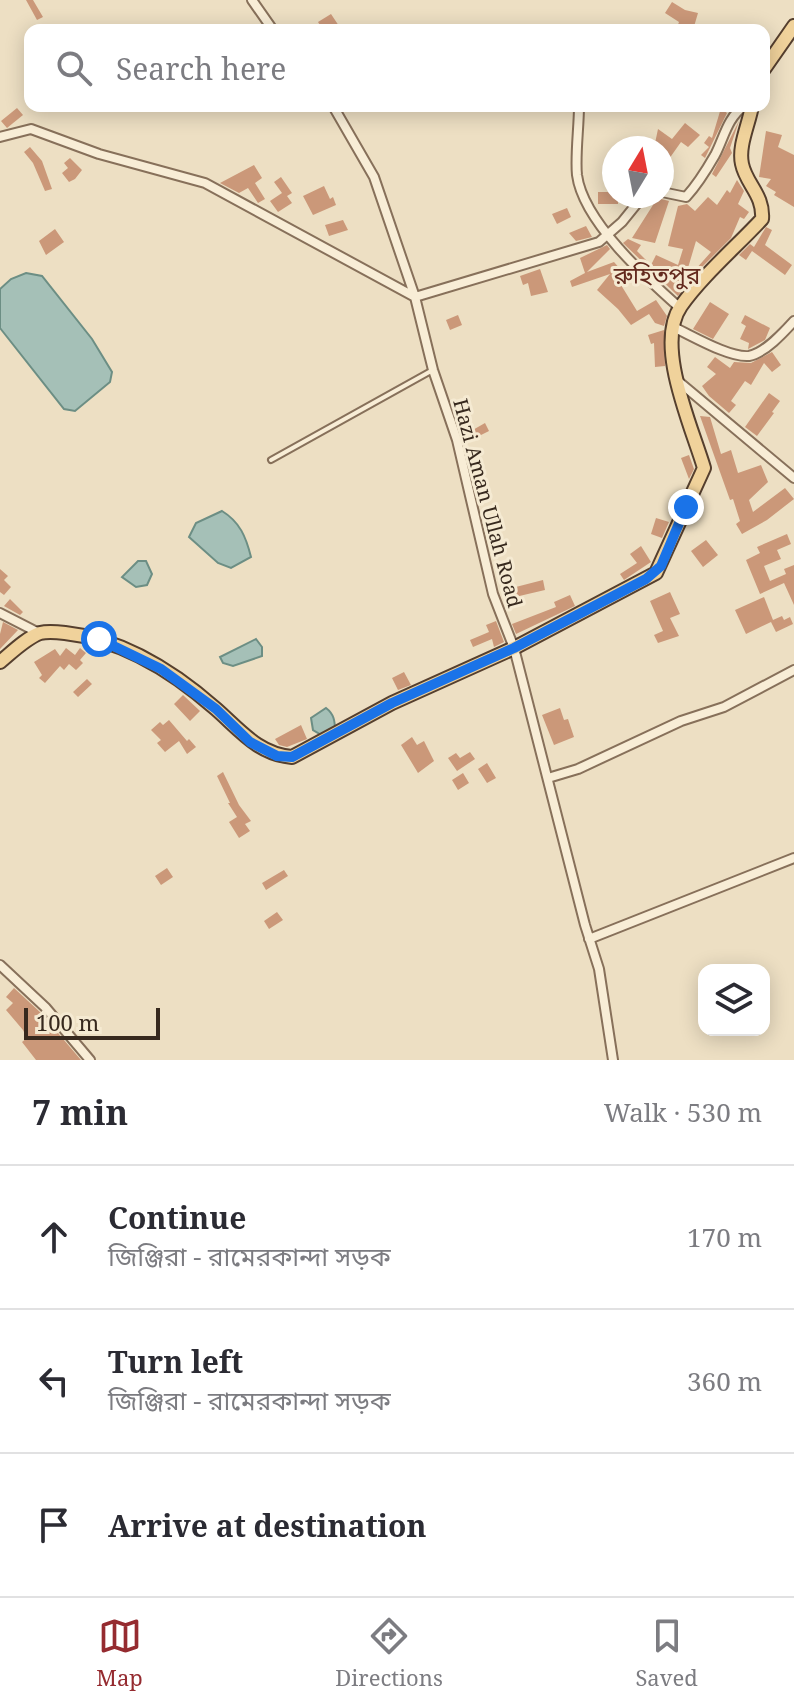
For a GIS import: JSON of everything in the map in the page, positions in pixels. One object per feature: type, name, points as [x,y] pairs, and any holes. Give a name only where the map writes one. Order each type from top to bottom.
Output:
[{"type":"main road","points":[[770,60],[794,26]]},
{"type":"main road","points":[[0,662],[39,633],[99,639],[138,656],[194,692],[250,742],[277,756],[292,757],[392,703],[514,648],[646,579],[661,566],[704,468],[688,424],[678,380],[673,354],[673,327],[680,308],[762,219],[761,203],[742,165],[751,112]]},
{"type":"street","points":[[252,0],[269,24]]},
{"type":"street","name":"Hazi Aman Ullah Road","points":[[336,112],[374,177],[415,297],[433,370],[457,440],[493,594],[514,648],[604,993],[613,1060]]},
{"type":"street","points":[[579,112],[577,175],[596,222],[625,256],[680,308]]},
{"type":"street","points":[[674,194],[686,197],[692,190],[738,112]]},
{"type":"street","points":[[0,137],[31,129],[99,154],[205,183],[415,297],[599,242],[632,208]]},
{"type":"street","points":[[673,327],[722,350],[746,356],[757,352],[794,321]]},
{"type":"street","points":[[678,380],[794,478]]},
{"type":"street","points":[[0,613],[39,633]]},
{"type":"street","points":[[548,778],[578,769],[681,721],[724,707],[794,670]]},
{"type":"street","points":[[589,939],[794,858]]},
{"type":"street","points":[[0,965],[46,1008],[90,1060]]},
{"type":"lane","points":[[271,460],[433,370]]},
{"type":"water","points":[[26,273],[42,276],[92,339],[112,372],[110,382],[75,411],[64,409],[0,328],[0,289],[11,279]]},
{"type":"water","points":[[222,511],[241,531],[251,557],[231,568],[218,563],[189,537],[196,523]]},
{"type":"water","points":[[138,561],[146,561],[152,574],[147,585],[136,587],[122,577]]},
{"type":"water","points":[[256,639],[262,647],[262,656],[233,666],[223,663],[220,657]]},
{"type":"water","points":[[326,708],[334,718],[335,731],[325,737],[313,730],[311,718]]},
{"type":"building","points":[[26,0],[33,0],[43,17],[37,20]]},
{"type":"building","points":[[672,2],[698,13],[695,24],[678,24],[665,13]]},
{"type":"building","points":[[331,14],[338,24],[319,24]]},
{"type":"building","points":[[17,108],[23,115],[7,128],[1,121]]},
{"type":"building","points":[[720,112],[726,112],[705,158],[701,155],[709,147],[704,143],[709,136],[712,138]]},
{"type":"building","points":[[739,121],[730,148],[732,153],[716,177],[712,174]]},
{"type":"building","points":[[685,123],[700,135],[688,147],[681,142],[674,152],[674,137]]},
{"type":"building","points":[[766,131],[782,135],[778,147],[794,155],[794,207],[766,186],[771,179],[759,177]]},
{"type":"building","points":[[30,147],[42,161],[52,189],[45,191],[33,163],[24,152]]},
{"type":"building","points":[[70,158],[82,170],[69,182],[62,173],[68,168],[64,163]]},
{"type":"building","points":[[254,165],[262,178],[255,183],[265,199],[258,203],[248,188],[239,193],[220,183]]},
{"type":"building","points":[[281,177],[292,193],[287,196],[292,203],[278,212],[270,201],[282,193],[274,182]]},
{"type":"building","points":[[737,180],[744,191],[738,204],[749,212],[744,219],[740,217],[731,238],[697,272],[695,270],[711,252],[696,241],[685,278],[678,288],[687,278],[690,279],[678,296],[623,243],[628,239],[641,245],[637,251],[651,265],[656,255],[678,265],[683,249],[668,246],[678,206],[687,204],[695,211],[708,197],[717,205],[727,190],[730,193]]},
{"type":"building","points":[[324,186],[336,205],[313,215],[303,196]]},
{"type":"building","points":[[598,192],[602,192],[602,204],[598,204]]},
{"type":"building","points":[[567,208],[571,217],[557,224],[552,214]]},
{"type":"building","points":[[651,208],[667,208],[655,243],[632,238]]},
{"type":"building","points":[[343,220],[348,230],[329,236],[325,225]]},
{"type":"building","points":[[586,226],[592,237],[576,241],[569,233]]},
{"type":"building","points":[[766,227],[772,230],[765,245],[792,265],[785,275],[752,251],[746,260],[739,255],[750,244],[754,247]]},
{"type":"building","points":[[55,229],[64,242],[46,255],[39,241]]},
{"type":"building","points":[[607,245],[610,249],[587,272],[614,262],[628,278],[621,285],[637,311],[656,300],[667,316],[664,326],[655,323],[649,314],[631,325],[597,290],[610,274],[572,287],[570,281],[585,273],[580,258]]},
{"type":"building","points":[[540,269],[548,292],[531,296],[528,283],[523,285],[520,276]]},
{"type":"building","points":[[710,302],[729,314],[713,339],[693,329]]},
{"type":"building","points":[[458,315],[462,325],[450,330],[446,320]]},
{"type":"building","points":[[745,315],[770,328],[765,340],[748,349],[749,343],[740,339],[746,326],[741,323]]},
{"type":"building","points":[[664,330],[665,366],[655,367],[654,343],[651,344],[648,335]]},
{"type":"building","points":[[772,352],[781,365],[772,372],[764,363],[751,385],[745,381],[731,401],[736,405],[729,413],[702,386],[716,374],[707,367],[715,357],[730,368],[734,362],[751,363]]},
{"type":"building","points":[[769,393],[780,401],[757,436],[745,427]]},
{"type":"building","points":[[700,416],[710,417],[721,454],[731,450],[738,473],[761,465],[768,482],[749,500],[753,512],[785,488],[794,499],[742,534],[736,524],[740,521],[733,499],[730,500]]},
{"type":"building","points":[[485,423],[489,431],[475,438],[471,431]]},
{"type":"building","points":[[689,455],[694,469],[689,479],[681,458]]},
{"type":"building","points":[[656,518],[669,522],[662,538],[651,534]]},
{"type":"building","points":[[787,534],[791,544],[777,550],[781,559],[764,566],[770,581],[786,574],[784,569],[794,565],[794,605],[784,583],[760,594],[746,560],[760,553],[757,547]]},
{"type":"building","points":[[706,540],[718,555],[703,567],[691,551]]},
{"type":"building","points":[[641,546],[651,562],[624,580],[620,574],[637,563],[630,554]]},
{"type":"building","points":[[0,569],[8,576],[4,580],[11,587],[4,595],[0,592]]},
{"type":"building","points":[[543,580],[545,590],[515,597],[516,601],[508,604],[504,590]]},
{"type":"building","points":[[670,592],[680,614],[670,618],[679,636],[658,643],[654,635],[663,631],[650,601]]},
{"type":"building","points":[[570,595],[575,606],[516,634],[512,624],[556,607],[554,602]]},
{"type":"building","points":[[764,597],[773,620],[790,617],[793,624],[776,632],[771,622],[746,634],[735,610]]},
{"type":"building","points":[[10,599],[23,612],[20,615],[4,606]]},
{"type":"building","points":[[496,621],[504,642],[494,647],[492,639],[473,647],[470,640],[489,632],[486,625]]},
{"type":"building","points":[[3,622],[18,630],[0,649],[0,634]]},
{"type":"building","points":[[66,648],[75,655],[80,648],[86,653],[80,660],[83,663],[76,670],[69,664],[64,670],[60,666],[45,683],[39,678],[42,675],[34,662],[55,649],[60,656]]},
{"type":"building","points":[[404,672],[411,685],[398,690],[392,678]]},
{"type":"building","points":[[87,679],[92,684],[78,697],[73,692]]},
{"type":"building","points":[[183,695],[200,711],[190,721],[174,704]]},
{"type":"building","points":[[560,708],[564,720],[568,719],[574,737],[554,745],[542,715]]},
{"type":"building","points":[[169,720],[196,747],[187,754],[179,741],[165,752],[157,743],[161,740],[151,730],[160,722],[163,725]]},
{"type":"building","points":[[301,725],[307,739],[287,747],[279,745],[275,739]]},
{"type":"building","points":[[412,737],[417,745],[424,741],[434,761],[418,773],[401,745]]},
{"type":"building","points":[[470,752],[475,759],[457,771],[448,758],[456,753],[460,758]]},
{"type":"building","points":[[487,763],[496,778],[487,783],[478,769]]},
{"type":"building","points":[[223,772],[239,805],[251,821],[245,824],[250,831],[239,838],[229,822],[237,817],[217,776]]},
{"type":"building","points":[[463,773],[469,783],[458,790],[452,780]]},
{"type":"building","points":[[167,868],[173,877],[161,885],[155,876]]},
{"type":"building","points":[[284,870],[288,876],[266,890],[262,883]]},
{"type":"building","points":[[277,912],[283,920],[269,929],[264,921]]},
{"type":"building","points":[[14,988],[41,1013],[81,1060],[36,1060],[22,1042],[27,1038],[23,1030],[6,1010],[13,1003],[6,997]]},
{"type":"district","name":"রুহিতপুর","points":[[657,274]]},
{"type":"route","points":[[99,639],[161,669],[216,709],[250,742],[277,756],[292,757],[392,703],[600,605],[656,573],[686,507]]}]
